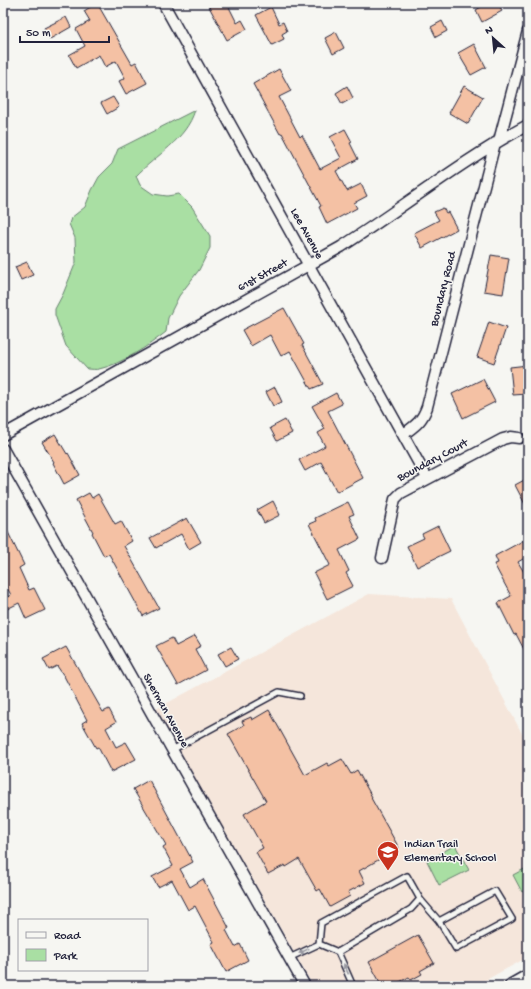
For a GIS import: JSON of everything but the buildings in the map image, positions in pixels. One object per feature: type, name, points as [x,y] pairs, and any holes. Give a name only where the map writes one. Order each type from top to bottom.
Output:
[{"type":"main road","points":[[512,986],[528,977]]},
{"type":"street","name":"Lee Avenue","points":[[163,3],[308,265],[404,434],[427,478]]},
{"type":"street","name":"Boundary Road","points":[[404,434],[419,423],[427,407],[528,31]]},
{"type":"street","name":"61st Street","points":[[3,435],[341,247],[372,228],[449,173],[497,142],[528,125]]},
{"type":"street","name":"Boundary Court","points":[[382,558],[395,499],[401,493],[503,439],[519,438]]},
{"type":"street","name":"Sherman Avenue","points":[[3,448],[305,986]]},
{"type":"lane","points":[[172,750],[279,692],[300,696]]},
{"type":"lane","points":[[319,944],[321,923],[407,876],[420,899],[439,921],[456,949],[512,919],[495,891],[439,921]]},
{"type":"lane","points":[[338,952],[412,909],[420,899]]},
{"type":"lane","points":[[289,958],[319,944],[338,952],[353,986]]},
{"type":"shaded area","name":"Indian Trail Elementary School","points":[[369,594],[451,599],[528,745],[528,957],[475,986],[313,986],[156,709]]},
{"type":"green space","points":[[195,110],[191,121],[178,139],[136,176],[140,185],[153,194],[167,196],[179,194],[192,207],[210,236],[210,248],[199,270],[179,296],[168,318],[166,332],[143,349],[126,359],[108,367],[87,369],[66,346],[55,315],[55,309],[76,262],[75,238],[69,224],[71,218],[85,207],[99,177],[112,164],[118,149]]},
{"type":"green space","points":[[455,845],[469,870],[439,885],[427,861]]},
{"type":"green space","points":[[528,867],[528,889],[522,892],[513,875]]},
{"type":"place","name":"Indian Trail Elementary School","points":[[388,872]]}]
